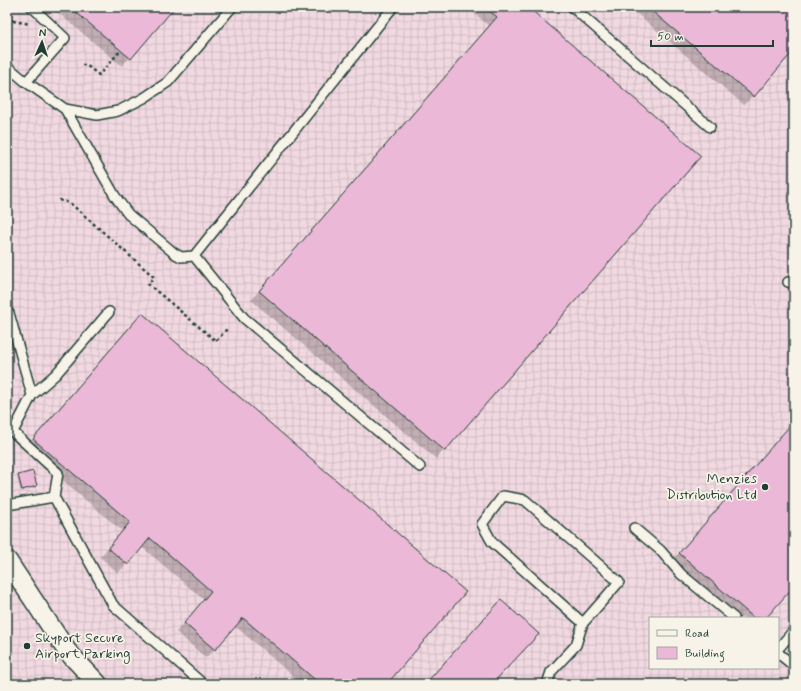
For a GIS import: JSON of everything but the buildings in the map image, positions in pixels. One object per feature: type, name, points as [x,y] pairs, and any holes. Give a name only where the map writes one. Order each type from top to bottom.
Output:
[{"type":"street","points":[[7,560],[67,652],[98,684]]},
{"type":"lane","points":[[26,82],[65,38],[32,7]]},
{"type":"lane","points":[[7,66],[26,82],[65,109],[97,115],[118,111],[144,98],[168,82],[232,7]]},
{"type":"lane","points":[[194,256],[393,7]]},
{"type":"lane","points":[[572,7],[710,128]]},
{"type":"lane","points":[[65,109],[115,196],[128,214],[174,253],[181,256],[194,256]]},
{"type":"lane","points":[[194,256],[244,318],[420,467]]},
{"type":"lane","points":[[9,312],[32,395]]},
{"type":"lane","points":[[109,312],[56,374],[32,395],[14,432],[58,473],[54,497],[113,605],[203,684]]},
{"type":"lane","points":[[547,684],[551,672],[576,645],[583,622],[619,582],[526,500],[503,496],[482,524],[492,542],[583,622]]},
{"type":"lane","points":[[7,505],[54,497]]},
{"type":"lane","points":[[634,528],[660,550],[681,574],[733,617]]},
{"type":"lane","points":[[779,648],[794,630]]},
{"type":"lane","points":[[779,654],[794,666]]},
{"type":"path","points":[[10,7],[12,21]]},
{"type":"path","points":[[7,20],[32,24]]},
{"type":"path","points":[[82,65],[86,65],[99,75],[121,50]]},
{"type":"path","points":[[59,200],[70,203],[154,277],[148,284],[216,341],[227,329]]},
{"type":"shaded area","points":[[7,7],[794,7],[794,684],[7,684]]},
{"type":"place","name":"Menzies Distribution Ltd","points":[[765,487]]},
{"type":"place","name":"Skyport Secure Airport Parking","points":[[27,646]]}]
